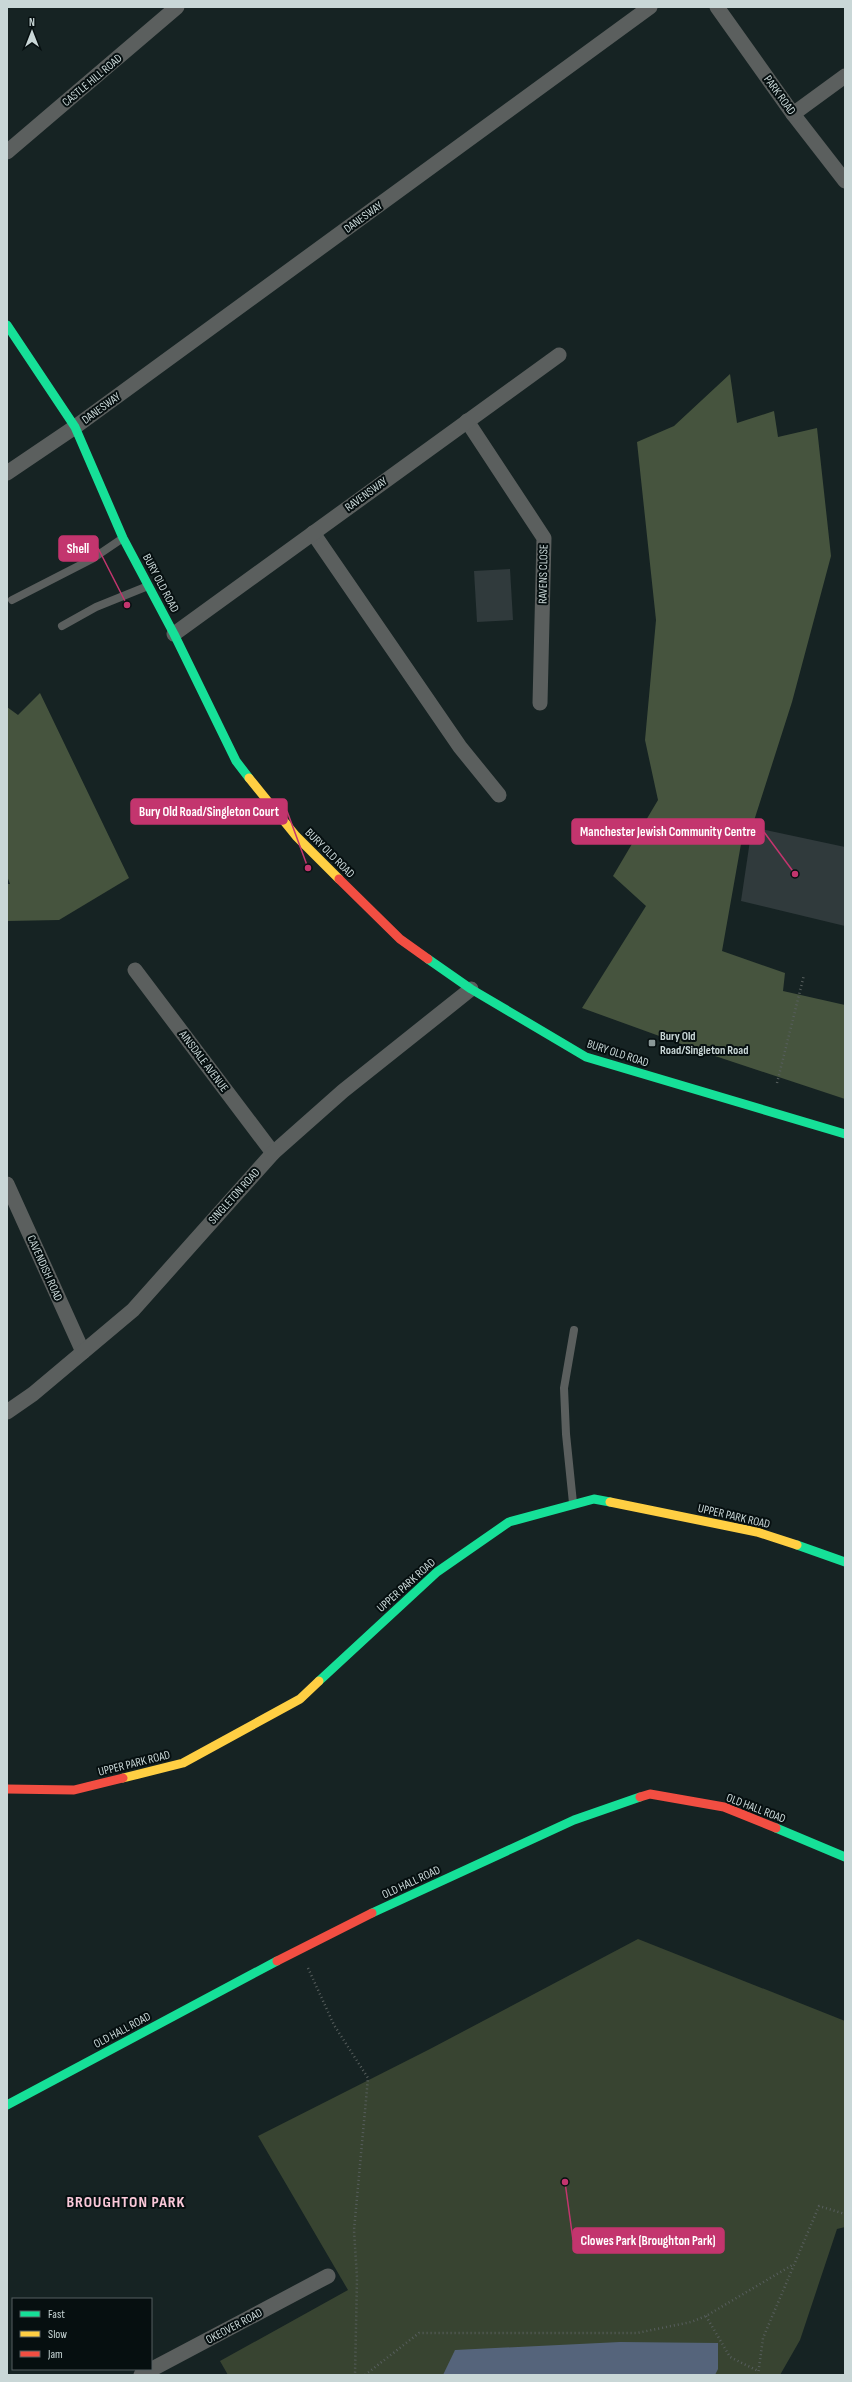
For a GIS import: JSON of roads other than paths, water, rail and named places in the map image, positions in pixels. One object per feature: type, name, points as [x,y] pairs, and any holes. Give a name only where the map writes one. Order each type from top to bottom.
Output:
[{"type":"street","name":"CASTLE HILL ROAD","points":[[7,152],[177,7]]},
{"type":"street","name":"DANESWAY","points":[[7,473],[75,428],[650,7]]},
{"type":"street","name":"PARK ROAD","points":[[717,7],[793,114],[845,181]]},
{"type":"street","points":[[793,114],[845,76]]},
{"type":"street","name":"BURY OLD ROAD","points":[[7,325],[75,428],[123,538],[174,634],[236,761],[296,836],[400,940],[471,990],[586,1057],[845,1134]]},
{"type":"street","name":"RAVENSWAY","points":[[174,634],[558,355]]},
{"type":"street","name":"RAVENS CLOSE","points":[[467,421],[544,538],[540,703]]},
{"type":"street","points":[[313,533],[460,748],[499,794]]},
{"type":"street","name":"AINSDALE AVENUE","points":[[135,970],[273,1153]]},
{"type":"street","name":"SINGLETON ROAD","points":[[7,1412],[33,1394],[133,1310],[273,1153],[343,1091],[471,990]]},
{"type":"street","name":"CAVENDISH ROAD","points":[[7,1184],[83,1352]]},
{"type":"street","name":"UPPER PARK ROAD","points":[[7,1789],[74,1790],[183,1763],[300,1699],[438,1572],[508,1522],[574,1504],[594,1499],[757,1532],[845,1562]]},
{"type":"street","name":"OLD HALL ROAD","points":[[7,2105],[299,1949],[574,1820],[650,1794],[724,1807],[845,1857]]},
{"type":"street","name":"OKEOVER ROAD","points":[[152,2369],[328,2276]]},
{"type":"street","name":"OKEOVER ROAD","points":[[141,2375],[150,2370]]},
{"type":"lane","points":[[12,600],[92,559],[123,538]]},
{"type":"lane","points":[[62,626],[96,607],[149,586]]},
{"type":"lane","points":[[574,1330],[564,1388],[566,1434],[574,1504]]},
{"type":"water","points":[[620,2342],[718,2343],[718,2369],[715,2375],[443,2375],[455,2350]]},
{"type":"place","name":"Shell","points":[[127,605]]},
{"type":"place","name":"Bury Old Road/Singleton Court","points":[[308,868]]},
{"type":"place","name":"Manchester Jewish Community Centre","points":[[795,874]]},
{"type":"place","name":"Bury Old Road/Singleton Road","points":[[652,1043]]},
{"type":"place","name":"Clowes Park (Broughton Park)","points":[[565,2182]]},
{"type":"district","name":"BROUGHTON PARK","points":[[126,2201]]}]
